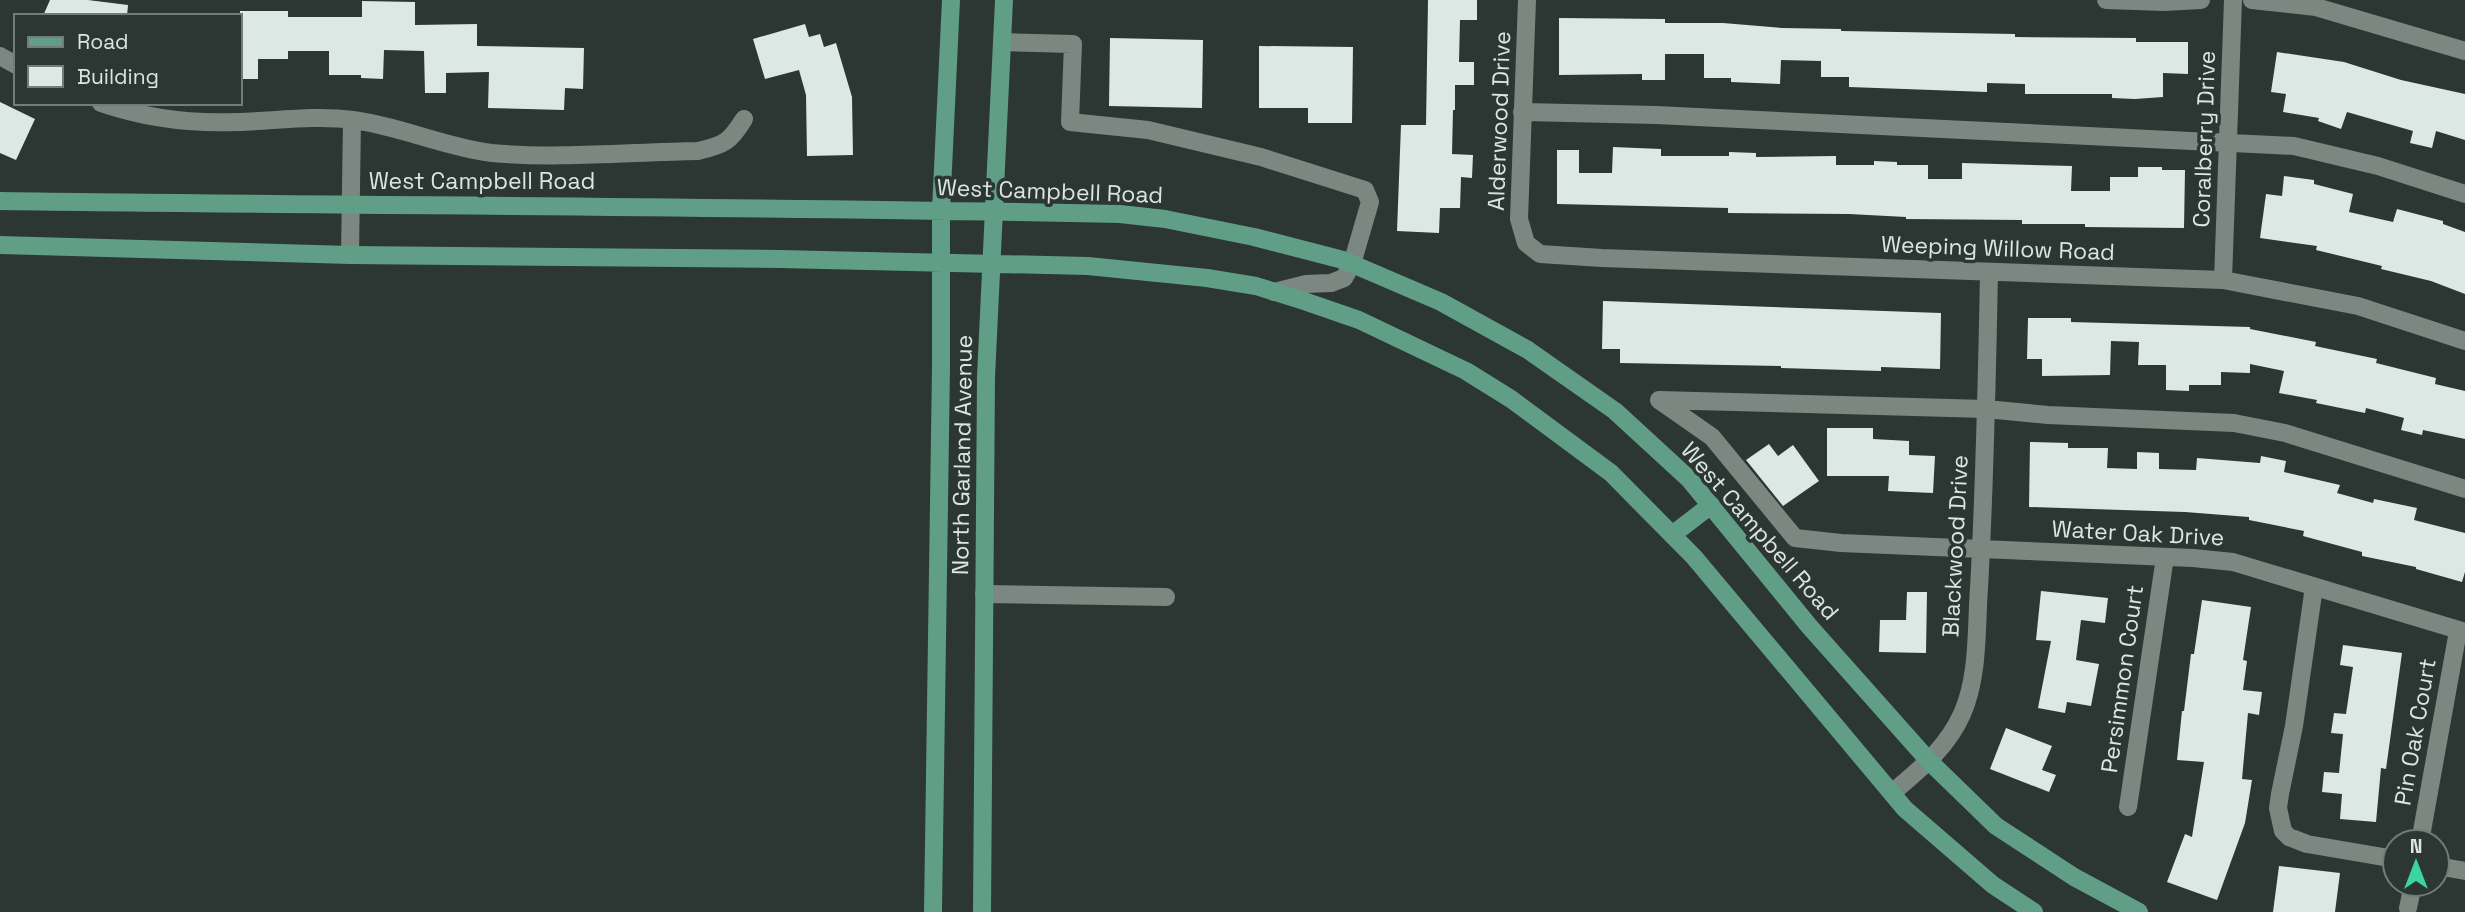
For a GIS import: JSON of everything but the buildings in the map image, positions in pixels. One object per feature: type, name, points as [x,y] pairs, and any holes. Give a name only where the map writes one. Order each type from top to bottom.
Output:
[{"type":"main road","name":"North Garland Avenue","points":[[933,912],[941,210],[951,0]]},
{"type":"main road","name":"North Garland Avenue","points":[[982,912],[986,377],[1004,0]]},
{"type":"main road","name":"West Campbell Road","points":[[0,201],[570,205],[1120,214],[1165,219],[1254,237],[1352,264],[1441,302],[1528,349],[1615,411],[1689,479],[1809,626],[1929,761],[1996,826],[2074,877],[2139,912]]},
{"type":"main road","points":[[0,245],[350,255],[991,263],[1125,268],[1207,278],[1274,292],[1359,320],[1466,371],[1511,399],[1611,473],[1694,557],[1905,809],[1993,885],[2034,912]]},
{"type":"main road","points":[[1672,535],[1711,505]]},
{"type":"street","name":"Alderwood Drive","points":[[1525,243],[1519,219],[1518,198],[1527,0]]},
{"type":"street","points":[[2106,0],[2201,0]]},
{"type":"street","name":"Coralberry Drive","points":[[2224,280],[2233,0]]},
{"type":"street","points":[[2252,0],[2316,7],[2465,51]]},
{"type":"street","points":[[1002,42],[1073,44],[1070,122],[1148,131],[1261,157],[1365,190],[1370,202],[1352,264],[1344,278],[1331,283],[1306,284],[1274,292]]},
{"type":"street","points":[[108,105],[155,118],[200,123],[320,118],[352,120],[494,153],[698,151],[723,145],[744,119]]},
{"type":"street","points":[[1522,112],[1656,115],[2294,146],[2378,166],[2465,194]]},
{"type":"street","points":[[350,255],[352,120]]},
{"type":"street","name":"Weeping Willow Road","points":[[1525,243],[1540,254],[1562,256],[2224,280],[2358,306],[2465,341]]},
{"type":"street","name":"Blackwood Drive","points":[[1892,793],[1929,761],[1950,738],[1959,720],[1973,676],[1981,550],[1989,273]]},
{"type":"street","name":"Water Oak Drive","points":[[1986,409],[1658,400],[1712,437],[1795,538],[1841,543],[2233,562],[2461,632]]},
{"type":"street","points":[[1986,409],[2048,415],[2234,423],[2285,433],[2465,489]]},
{"type":"street","name":"Persimmon Court","points":[[2128,807],[2165,558]]},
{"type":"street","points":[[2314,587],[2294,726],[2278,808],[2283,831],[2306,844],[2381,857]]},
{"type":"street","points":[[984,594],[1167,597]]},
{"type":"street","name":"Pin Oak Court","points":[[2423,828],[2461,632]]},
{"type":"street","points":[[2408,908],[2410,898]]}]
